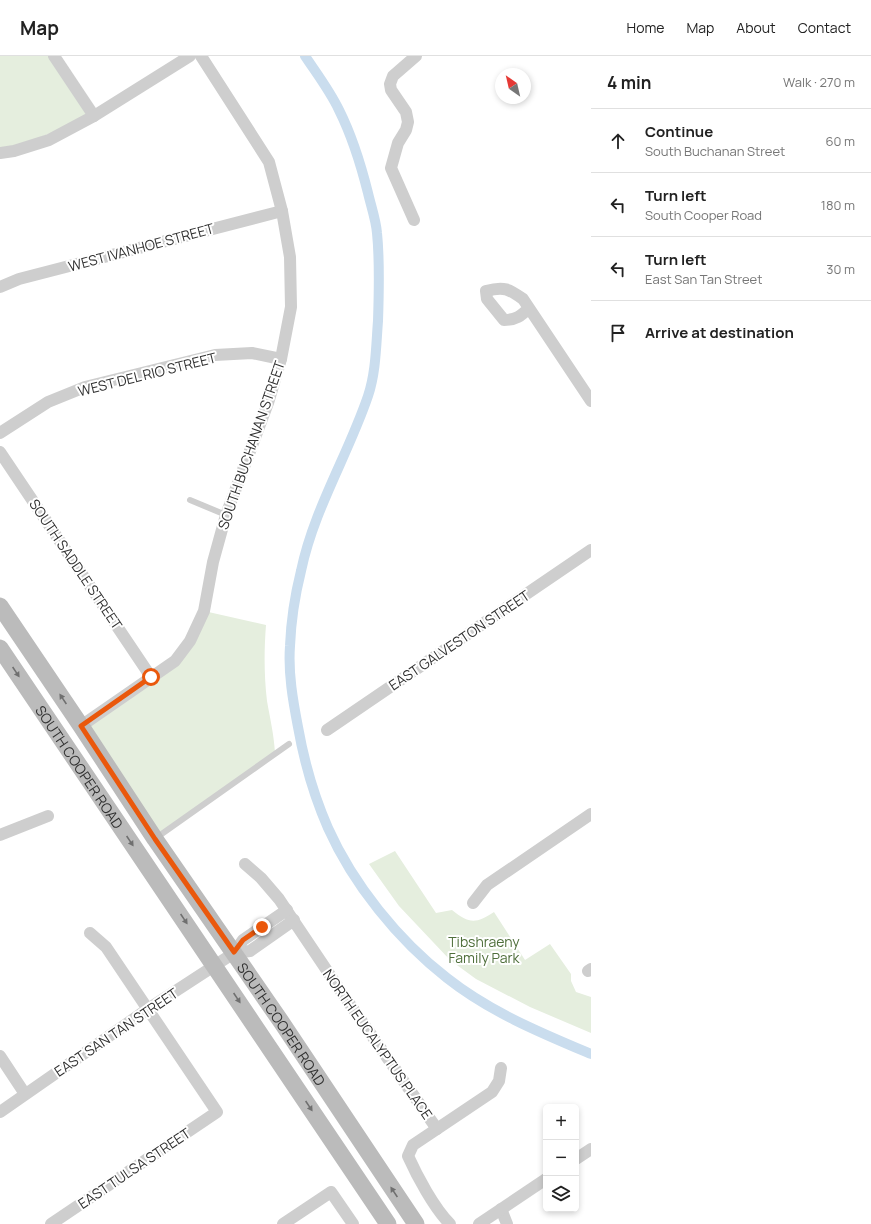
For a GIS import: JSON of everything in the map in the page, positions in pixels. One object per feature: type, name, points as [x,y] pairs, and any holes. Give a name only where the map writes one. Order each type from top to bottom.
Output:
[{"type":"main road","name":"SOUTH COOPER ROAD","points":[[0,606],[155,839],[234,952],[416,1224]]},
{"type":"main road","name":"SOUTH COOPER ROAD","points":[[0,648],[215,965],[388,1224]]},
{"type":"main road","points":[[62,738],[81,726]]},
{"type":"street","points":[[54,56],[94,116]]},
{"type":"street","points":[[0,154],[49,140],[94,116],[190,56]]},
{"type":"street","name":"SOUTH BUCHANAN STREET","points":[[81,726],[175,661],[190,641],[204,611],[213,562],[226,515],[268,403],[281,359],[291,307],[290,258],[282,211],[269,162],[201,56]]},
{"type":"street","points":[[414,220],[391,168],[398,143],[406,130],[408,122],[406,112],[392,90],[390,84],[393,76],[416,56]]},
{"type":"street","name":"WEST IVANHOE STREET","points":[[0,286],[19,279],[282,211]]},
{"type":"street","points":[[529,308],[591,401]]},
{"type":"street","name":"WEST DEL RIO STREET","points":[[0,433],[48,402],[85,387],[215,355],[252,353],[281,359]]},
{"type":"street","name":"SOUTH SADDLE STREET","points":[[0,452],[151,677]]},
{"type":"street","name":"EAST GALVESTON STREET","points":[[327,730],[591,550]]},
{"type":"street","points":[[0,835],[48,816]]},
{"type":"street","points":[[473,903],[487,885],[590,817]]},
{"type":"street","name":"NORTH EUCALYPTUS PLACE","points":[[245,864],[261,878],[290,915],[340,990],[437,1129],[413,1145],[408,1156],[414,1170],[443,1217],[450,1224]]},
{"type":"street","name":"EAST SAN TAN STREET","points":[[0,1112],[148,1009],[234,952],[250,951],[266,932],[290,915]]},
{"type":"street","points":[[90,933],[106,947],[148,1009]]},
{"type":"street","name":"EAST TULSA STREET","points":[[52,1224],[217,1112],[148,1009]]},
{"type":"street","points":[[0,1056],[25,1094]]},
{"type":"street","points":[[437,1129],[492,1092],[499,1080],[501,1068]]},
{"type":"street","points":[[579,1157],[591,1148]]},
{"type":"street","points":[[479,1224],[543,1181]]},
{"type":"street","points":[[283,1224],[331,1192],[353,1224]]},
{"type":"street","points":[[501,1209],[508,1224]]},
{"type":"lane","points":[[190,500],[226,515]]},
{"type":"lane","points":[[155,839],[289,744]]},
{"type":"green space","points":[[0,56],[54,56],[94,116],[0,153]]},
{"type":"green space","points":[[204,611],[266,625],[265,682],[275,753],[155,839],[81,726],[175,661]]},
{"type":"green space","name":"Tibshraeny Family Park","points":[[395,851],[436,913],[452,910],[463,918],[473,921],[482,919],[494,912],[525,960],[550,944],[571,974],[571,981],[576,992],[591,997],[591,1033],[530,1007],[476,979],[450,960],[399,906],[369,864]]},
{"type":"waterway","points":[[305,56],[335,103],[344,120],[356,151],[376,223],[379,277],[376,349],[371,387],[351,440],[314,526],[301,571],[291,627],[291,687],[306,765],[318,804],[338,849],[350,870],[378,910],[394,929],[429,963],[463,990],[516,1021],[591,1054]]},
{"type":"route","points":[[151,677],[81,726],[155,839],[234,952],[243,940],[262,927]]}]
